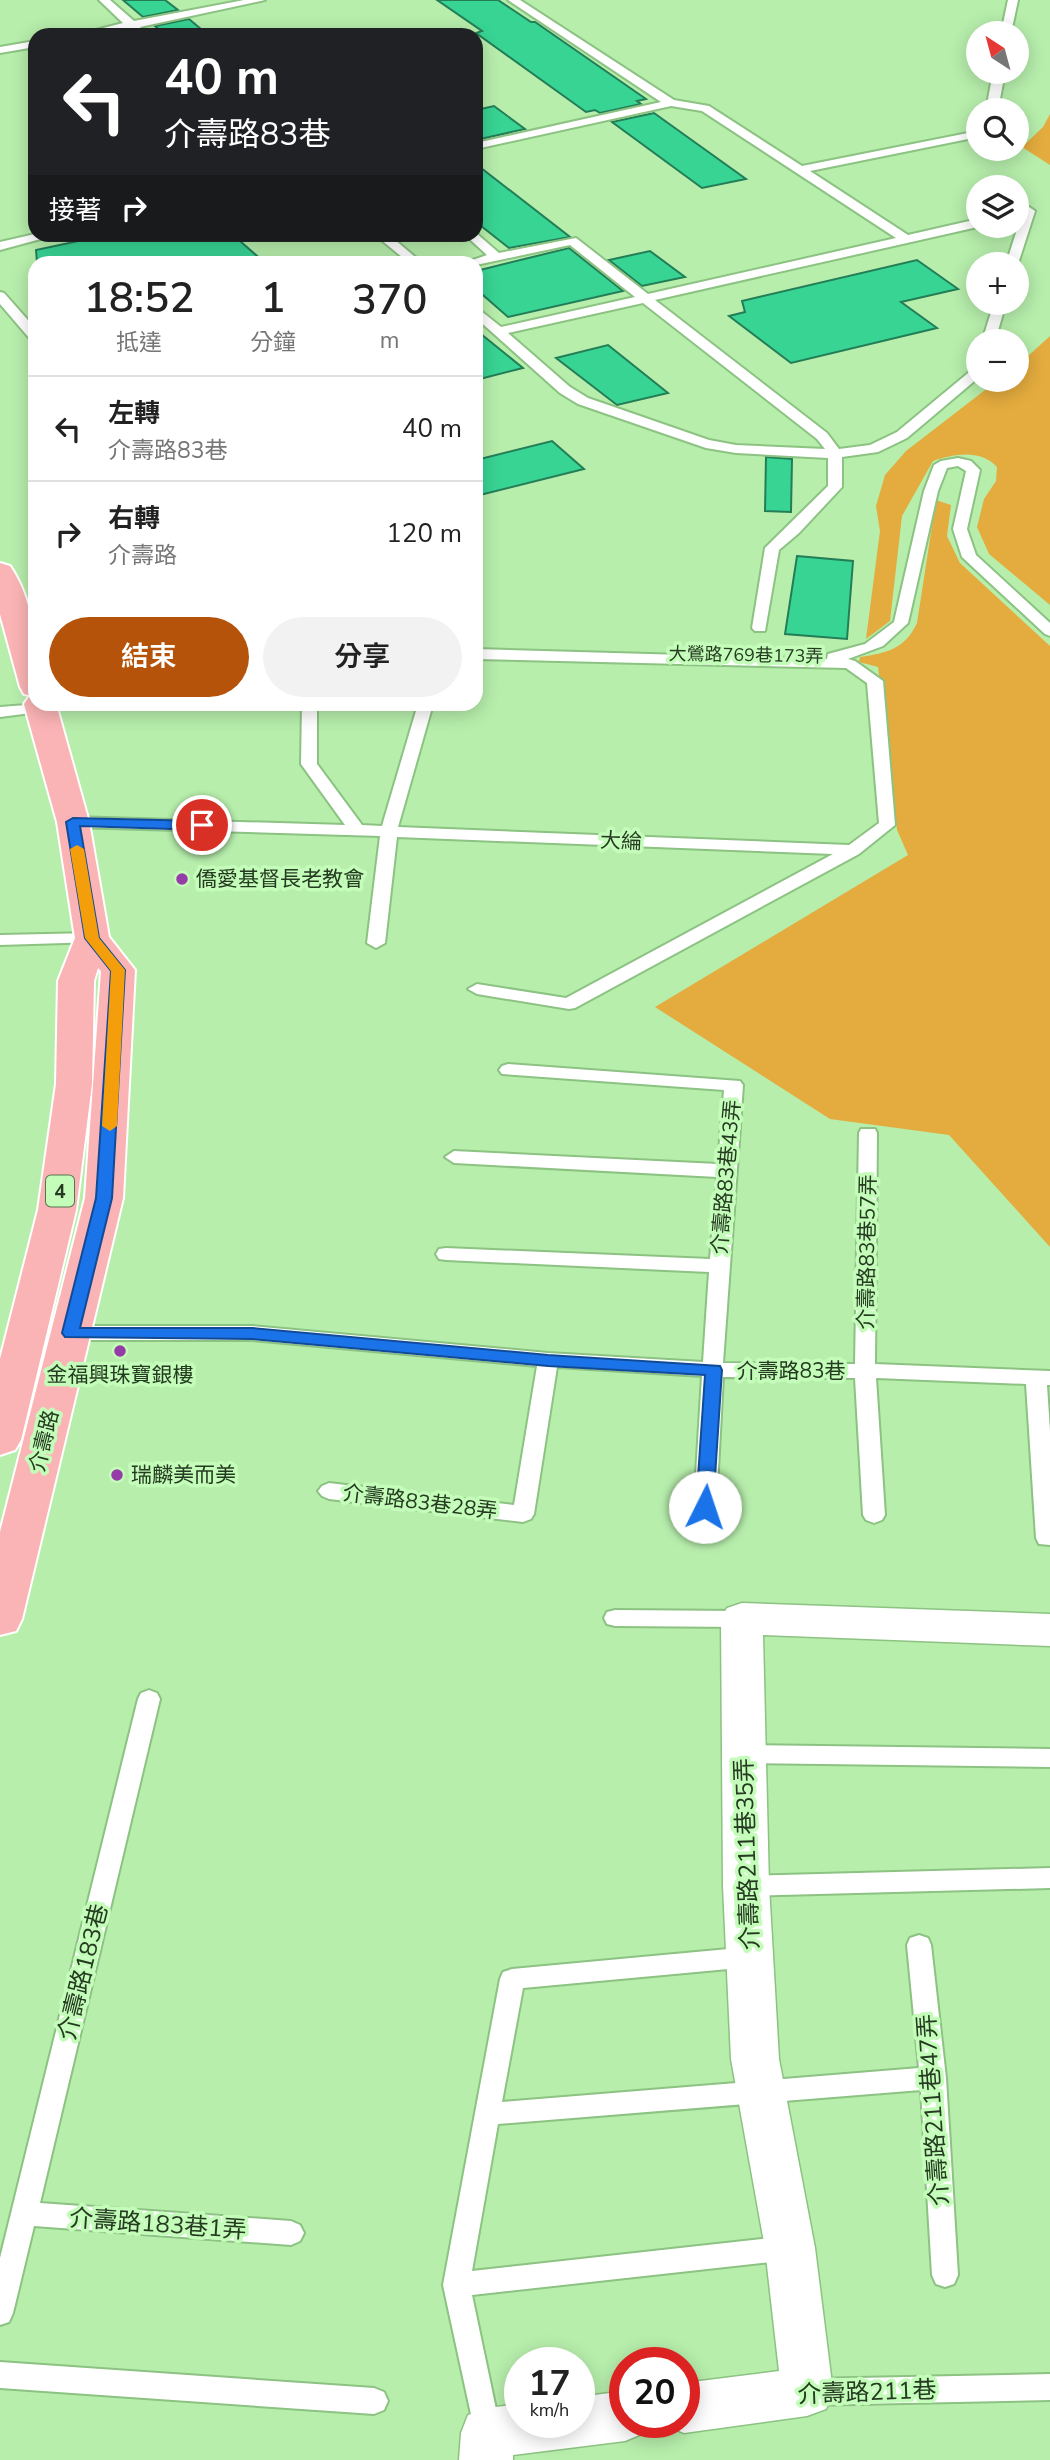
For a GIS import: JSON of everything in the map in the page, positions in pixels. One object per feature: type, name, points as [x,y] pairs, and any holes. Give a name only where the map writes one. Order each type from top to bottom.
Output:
[{"type":"main road","name":"4","points":[[0,572],[28,661]]},
{"type":"main road","name":"4","points":[[42,711],[73,822]]},
{"type":"main road","name":"介壽路","points":[[0,1441],[57,1210],[74,1084],[76,981],[92,938],[73,822]]},
{"type":"main road","name":"介壽路","points":[[0,1619],[104,1198],[112,1102],[118,970],[92,938]]},
{"type":"street","points":[[742,1619],[1050,1630]]},
{"type":"street","name":"介壽路211巷35弄","points":[[742,1619],[746,1886],[755,2059],[790,2248],[807,2392]]},
{"type":"street","name":"介壽路211巷","points":[[700,2406],[807,2392]]},
{"type":"street","points":[[486,2446],[517,2438]]},
{"type":"lane","points":[[104,0],[135,28]]},
{"type":"lane","points":[[116,28],[260,0]]},
{"type":"lane","points":[[513,0],[671,103]]},
{"type":"lane","points":[[1009,21],[1013,0]]},
{"type":"lane","points":[[0,50],[28,45]]},
{"type":"lane","points":[[483,144],[671,103],[705,108],[906,239]]},
{"type":"lane","points":[[798,170],[966,137]]},
{"type":"lane","points":[[500,331],[966,226]]},
{"type":"lane","points":[[0,246],[28,240]]},
{"type":"lane","points":[[483,260],[572,241],[822,436],[835,454],[835,487],[794,530],[772,548],[760,628]]},
{"type":"lane","points":[[390,242],[408,256]]},
{"type":"lane","points":[[479,242],[496,257]]},
{"type":"lane","points":[[0,296],[28,328]]},
{"type":"lane","points":[[483,317],[565,390],[583,401],[706,444],[736,449],[835,454],[873,449],[902,435],[966,382]]},
{"type":"lane","name":"大鶯路769巷173弄","points":[[483,647],[801,659],[865,651],[887,638],[901,624],[930,491],[941,465],[953,461],[967,464],[973,470],[960,529],[969,557],[1050,631]]},
{"type":"lane","points":[[477,989],[569,1004],[853,850],[887,825],[875,681],[850,664],[483,654]]},
{"type":"lane","points":[[0,712],[28,703]]},
{"type":"lane","points":[[310,711],[309,764],[357,830]]},
{"type":"lane","points":[[376,943],[389,831],[424,711]]},
{"type":"lane","name":"大綸","points":[[73,822],[389,831],[853,850]]},
{"type":"lane","points":[[0,940],[92,938]]},
{"type":"lane","name":"介壽路83巷43弄","points":[[508,1070],[734,1085],[719,1266],[705,1507]]},
{"type":"lane","name":"介壽路83巷57弄","points":[[868,1133],[865,1371],[874,1515]]},
{"type":"lane","points":[[454,1157],[727,1171]]},
{"type":"lane","points":[[446,1254],[719,1266]]},
{"type":"lane","name":"介壽路83巷","points":[[70,1333],[252,1333],[548,1360],[714,1370],[865,1371],[1043,1377]]},
{"type":"lane","name":"介壽路83巷28弄","points":[[329,1491],[523,1514],[548,1360]]},
{"type":"lane","points":[[1043,1377],[1047,1538]]},
{"type":"lane","points":[[0,1441],[43,1446]]},
{"type":"lane","points":[[615,1618],[742,1619]]},
{"type":"lane","name":"介壽路183巷","points":[[0,2313],[8,2244],[24,2214],[149,1699]]},
{"type":"lane","points":[[744,1754],[1050,1758]]},
{"type":"lane","points":[[746,1886],[1050,1878]]},
{"type":"lane","name":"介壽路211巷47弄","points":[[919,1945],[933,2078],[944,2275]]},
{"type":"lane","points":[[486,2446],[456,2285],[512,1979],[750,1957]]},
{"type":"lane","points":[[487,2114],[933,2078]]},
{"type":"lane","name":"介壽路183巷1弄","points":[[24,2214],[291,2233]]},
{"type":"lane","points":[[456,2285],[790,2248]]},
{"type":"lane","points":[[0,2375],[374,2401]]},
{"type":"lane","name":"介壽路211巷","points":[[807,2392],[1050,2387]]},
{"type":"shaded area","points":[[1050,114],[1050,165],[1029,152],[1029,140],[1043,127]]},
{"type":"shaded area","points":[[1050,336],[1050,605],[989,554],[977,527],[984,499],[996,481],[997,467],[975,455],[950,456],[933,461],[902,516],[890,621],[866,639],[880,531],[876,506],[885,475],[906,451],[982,392],[1029,392],[1029,355]]},
{"type":"shaded area","points":[[936,500],[951,505],[947,536],[960,563],[1050,646],[1050,1247],[949,1135],[830,1119],[655,1007],[908,855],[897,830],[878,667],[859,662],[860,657],[879,654],[901,644],[917,623]]},
{"type":"building","points":[[123,0],[165,0],[178,10],[143,17]]},
{"type":"building","points":[[437,0],[498,0],[535,22],[646,99],[637,101],[641,104],[600,113],[595,110],[586,112],[483,38],[483,28],[478,28]]},
{"type":"building","points":[[189,19],[200,28],[157,28],[155,26]]},
{"type":"building","points":[[494,106],[525,129],[483,138],[483,108]]},
{"type":"building","points":[[654,113],[746,179],[702,188],[612,122]]},
{"type":"building","points":[[483,169],[570,237],[509,248],[483,228]]},
{"type":"building","points":[[74,242],[241,242],[257,256],[36,256],[36,250]]},
{"type":"building","points":[[569,248],[623,291],[508,317],[483,295],[483,269]]},
{"type":"building","points":[[650,251],[685,277],[642,286],[609,260]]},
{"type":"building","points":[[917,260],[958,289],[901,302],[937,328],[791,363],[729,316],[745,312],[742,301]]},
{"type":"building","points":[[483,336],[523,368],[483,378]]},
{"type":"building","points":[[608,345],[668,393],[617,405],[556,358]]},
{"type":"building","points":[[552,441],[584,469],[483,494],[483,458]]},
{"type":"building","points":[[766,457],[792,459],[791,512],[765,511]]},
{"type":"building","points":[[797,556],[853,561],[847,639],[785,634]]},
{"type":"slow traffic","points":[[77,849],[92,938],[118,970],[110,1126]]},
{"type":"place","name":"僑愛基督長老教會","points":[[182,879]]},
{"type":"place","name":"金福興珠寶銀樓","points":[[120,1351]]},
{"type":"place","name":"瑞麟美而美","points":[[117,1475]]},
{"type":"route","points":[[202,825],[73,822],[92,938],[118,970],[112,1102],[104,1198],[70,1333],[252,1333],[548,1360],[714,1370],[705,1507]]}]
